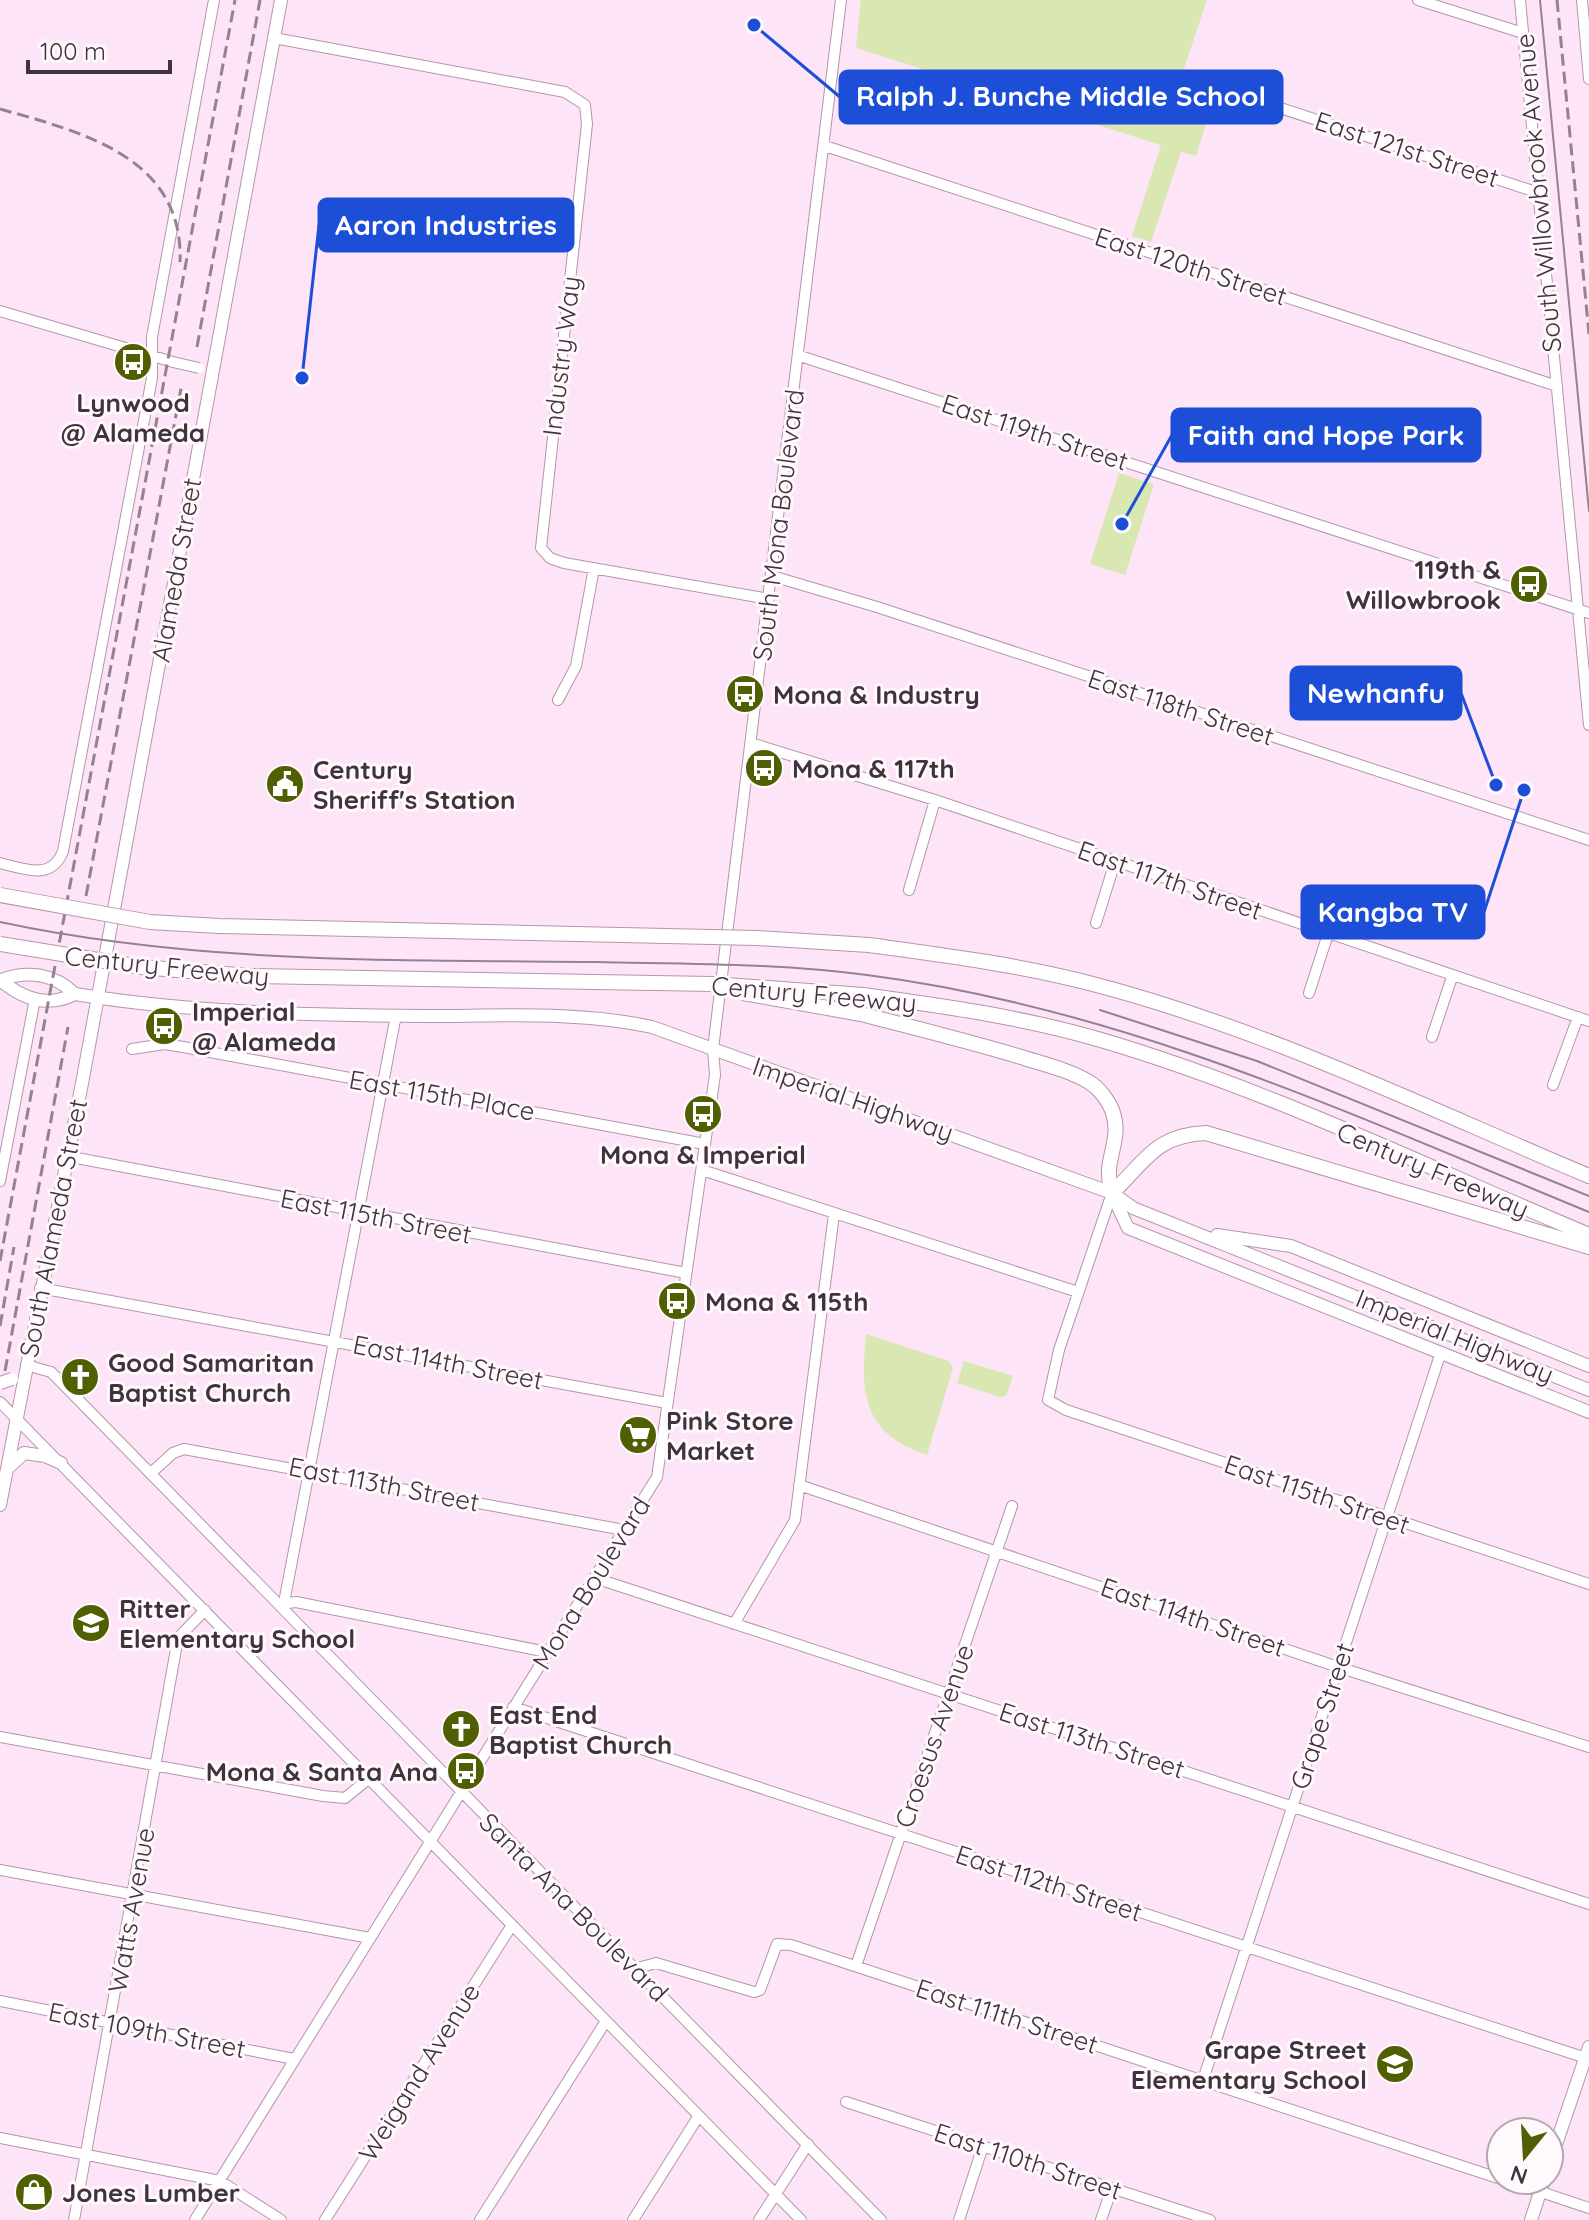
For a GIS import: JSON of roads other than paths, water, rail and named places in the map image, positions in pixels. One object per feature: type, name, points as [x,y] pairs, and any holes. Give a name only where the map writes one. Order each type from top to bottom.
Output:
[{"type":"highway","name":"Century Freeway","points":[[0,895],[150,922],[757,938],[869,945],[985,960],[1086,983],[1167,1007],[1326,1066],[1589,1176]]},
{"type":"highway","name":"Century Freeway","points":[[0,944],[129,966],[249,976],[712,984],[863,995],[1036,1023],[1151,1055],[1220,1080],[1589,1235]]},
{"type":"highway","points":[[712,984],[767,1000],[861,1014],[941,1033],[1049,1066],[1096,1087],[1112,1110],[1115,1125],[1115,1140],[1105,1172],[1112,1193],[1151,1151],[1165,1142],[1184,1134],[1206,1133],[1589,1247]]},
{"type":"main road","name":"Alameda Street","points":[[98,998],[206,369],[281,0]]},
{"type":"main road","name":"Imperial Highway","points":[[75,994],[56,1003],[16,995],[0,980],[20,973],[61,981],[75,994],[205,1008],[628,1021],[1112,1193],[1133,1208],[1589,1390]]},
{"type":"main road","name":"South Alameda Street","points":[[0,1505],[98,998]]},
{"type":"main road","points":[[1112,1193],[1128,1228],[1589,1412]]},
{"type":"main road","points":[[1194,1232],[1291,1246],[1589,1366]]},
{"type":"main road","points":[[6,1381],[26,1365]]},
{"type":"main road","points":[[6,1470],[24,1453],[45,1456],[61,1463]]},
{"type":"main road","points":[[1565,2120],[1586,2062]]},
{"type":"main road","points":[[1531,2220],[1539,2196]]},
{"type":"street","points":[[0,863],[39,871],[52,868],[61,856],[67,832],[153,357],[152,337],[214,0]]},
{"type":"street","name":"South Mona Boulevard","points":[[713,1049],[800,356],[841,0]]},
{"type":"street","points":[[1418,0],[1523,33]]},
{"type":"street","name":"South Willowbrook Avenue","points":[[1520,0],[1589,725]]},
{"type":"street","points":[[1582,0],[1589,79]]},
{"type":"street","name":"Industry Way","points":[[274,38],[565,92],[585,105],[587,124],[540,540],[544,552],[556,561],[769,599]]},
{"type":"street","name":"East 121st Street","points":[[1183,76],[1539,193]]},
{"type":"street","name":"East 120th Street","points":[[825,146],[1557,386]]},
{"type":"street","points":[[0,311],[153,357],[206,369]]},
{"type":"street","name":"East 119th Street","points":[[800,356],[1589,613]]},
{"type":"street","points":[[558,700],[576,666],[594,568]]},
{"type":"street","name":"East 118th Street","points":[[772,576],[877,607],[1589,840]]},
{"type":"street","name":"East 117th Street","points":[[751,743],[935,800],[1583,1019]]},
{"type":"street","points":[[909,890],[935,800]]},
{"type":"street","points":[[1096,923],[1115,862]]},
{"type":"street","points":[[1309,993],[1328,934]]},
{"type":"street","points":[[1432,1037],[1452,977]]},
{"type":"street","points":[[0,1181],[35,999]]},
{"type":"street","points":[[283,1608],[396,1015]]},
{"type":"street","points":[[1553,1085],[1583,1019]]},
{"type":"street","name":"East 115th Place","points":[[132,1049],[165,1044],[705,1144]]},
{"type":"street","name":"Mona Boulevard","points":[[195,2220],[657,1477],[715,1075],[713,1049]]},
{"type":"street","name":"East 115th Street","points":[[66,1156],[686,1273]]},
{"type":"street","points":[[702,1170],[1078,1292],[1112,1193]]},
{"type":"street","points":[[734,1624],[795,1520],[834,1214]]},
{"type":"street","name":"East 114th Street","points":[[40,1288],[667,1403]]},
{"type":"street","name":"East 115th Street","points":[[1078,1292],[1048,1400],[1066,1410],[1589,1584]]},
{"type":"street","name":"Grape Street","points":[[1203,2080],[1441,1352]]},
{"type":"street","name":"Santa Ana Boulevard","points":[[26,1365],[51,1372],[881,2220]]},
{"type":"street","points":[[2,1404],[801,2220]]},
{"type":"street","name":"East 113th Street","points":[[151,1473],[173,1453],[184,1449],[624,1530]]},
{"type":"street","name":"East 114th Street","points":[[799,1485],[1338,1667],[1589,1747]]},
{"type":"street","name":"Croesus Avenue","points":[[856,1966],[1012,1506]]},
{"type":"street","name":"East 113th Street","points":[[595,1578],[1589,1904]]},
{"type":"street","points":[[283,1608],[288,1603],[296,1602],[547,1652]]},
{"type":"street","name":"Watts Avenue","points":[[74,2220],[178,1638],[205,1610]]},
{"type":"street","name":"East 112th Street","points":[[513,1707],[1586,2062]]},
{"type":"street","points":[[0,1737],[345,1798],[367,1780]]},
{"type":"street","points":[[0,1870],[370,1938]]},
{"type":"street","name":"Weigand Avenue","points":[[325,2220],[512,1925]]},
{"type":"street","name":"East 111th Street","points":[[634,1969],[644,1963],[656,1963],[754,1992],[760,1990],[777,1944],[791,1945],[1485,2173]]},
{"type":"street","name":"East 109th Street","points":[[0,2001],[294,2059]]},
{"type":"street","points":[[480,2220],[606,2021]]},
{"type":"street","name":"East 110th Street","points":[[846,2102],[1210,2220]]},
{"type":"street","points":[[633,2220],[698,2117]]},
{"type":"street","points":[[0,2138],[220,2181],[281,2220]]},
{"type":"street","points":[[759,2220],[808,2144]]},
{"type":"street","points":[[959,2220],[983,2146]]},
{"type":"street","points":[[1101,2220],[1112,2188]]},
{"type":"street","name":"East 111th Street","points":[[1563,2196],[1589,2208]]},
{"type":"tram line","points":[[1540,0],[1589,511]]},
{"type":"tram line","points":[[0,922],[74,936],[222,953],[372,960],[766,966],[867,975],[962,991],[1055,1012],[1236,1070],[1589,1212]]},
{"type":"tram line","points":[[1100,1010],[1257,1061],[1589,1196]]},
{"type":"railway","points":[[0,1261],[235,0]]},
{"type":"railway","points":[[197,347],[260,0]]},
{"type":"railway","points":[[1557,0],[1589,334]]},
{"type":"railway","points":[[0,109],[94,140],[122,155],[146,174],[165,197],[177,226],[180,262]]},
{"type":"railway","points":[[86,896],[182,383]]},
{"type":"railway","points":[[5,1371],[68,1027]]},
{"type":"railway","points":[[0,1326],[14,1247]]},
{"type":"place","name":"Ralph J. Bunche Middle School","points":[[754,25]]},
{"type":"place","name":"Lynwood @ Alameda","points":[[133,362]]},
{"type":"place","name":"Aaron Industries","points":[[302,378]]},
{"type":"place","name":"Faith and Hope Park","points":[[1122,524]]},
{"type":"place","name":"119th & Willowbrook","points":[[1529,584]]},
{"type":"place","name":"Mona & Industry","points":[[745,694]]},
{"type":"place","name":"Mona & 117th","points":[[764,768]]},
{"type":"place","name":"Century Sheriff's Station","points":[[285,784]]},
{"type":"place","name":"Newhanfu","points":[[1496,785]]},
{"type":"place","name":"Kangba TV","points":[[1524,790]]},
{"type":"place","name":"Imperial @ Alameda","points":[[164,1026]]},
{"type":"place","name":"Mona & Imperial","points":[[703,1114]]},
{"type":"place","name":"Mona & 115th","points":[[677,1301]]},
{"type":"place","name":"Good Samaritan Baptist Church","points":[[80,1377]]},
{"type":"place","name":"Pink Store Market","points":[[638,1435]]},
{"type":"place","name":"Ritter Elementary School","points":[[91,1623]]},
{"type":"place","name":"East End Baptist Church","points":[[461,1729]]},
{"type":"place","name":"Mona & Santa Ana","points":[[466,1771]]},
{"type":"place","name":"Grape Street Elementary School","points":[[1395,2064]]},
{"type":"place","name":"Jones Lumber","points":[[34,2192]]}]
